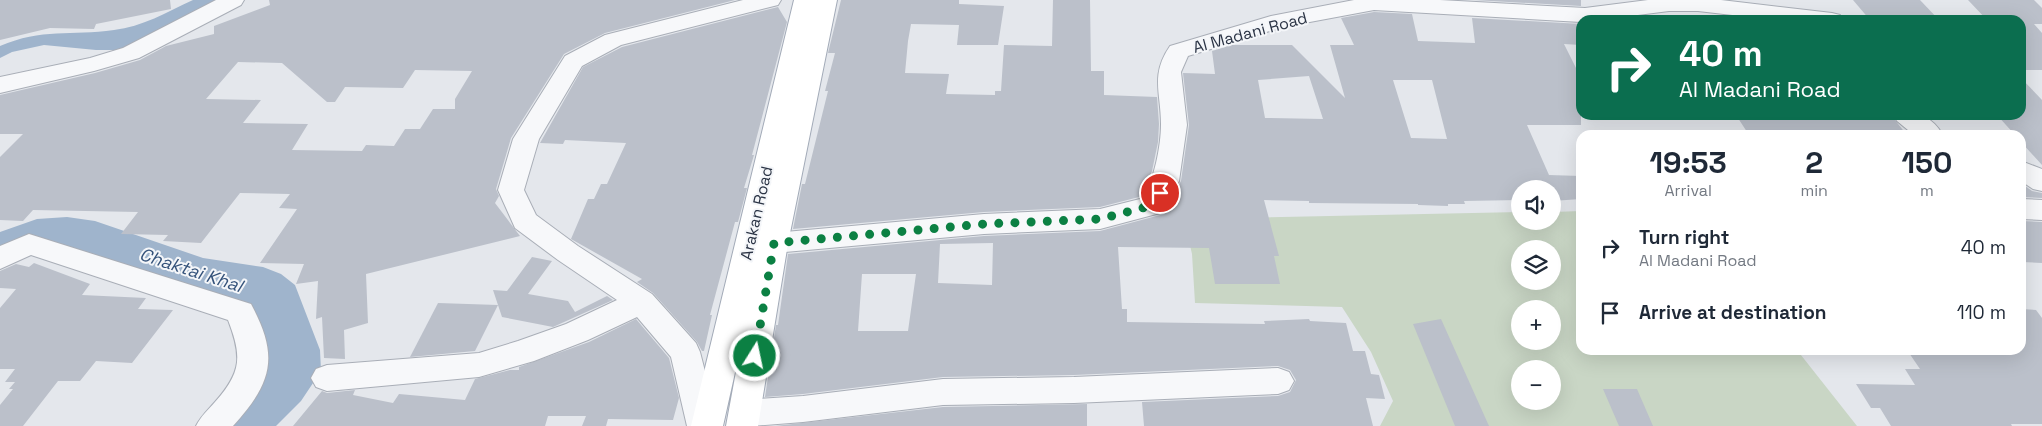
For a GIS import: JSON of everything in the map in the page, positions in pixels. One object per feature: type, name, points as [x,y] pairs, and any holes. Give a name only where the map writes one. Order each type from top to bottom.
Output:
[{"type":"main road","name":"Arakan Road","points":[[707,426],[805,0]]},
{"type":"main road","name":"Arakan Road","points":[[744,419],[774,243],[826,0]]},
{"type":"street","points":[[0,84],[57,70],[94,64],[131,53],[233,0]]},
{"type":"street","points":[[703,426],[685,352],[642,302],[568,253],[525,221],[512,190],[526,139],[572,61],[613,40],[770,0]]},
{"type":"street","points":[[1831,0],[1838,15]]},
{"type":"street","name":"Al Madani Road","points":[[774,243],[984,224],[1100,219],[1154,205],[1166,181],[1174,125],[1169,72],[1178,51],[1278,21],[1374,3],[1488,4],[1585,15],[1669,4],[1698,4],[1790,15]]},
{"type":"street","points":[[1912,120],[1924,130]]},
{"type":"street","points":[[2026,172],[2042,182]]},
{"type":"street","points":[[2026,209],[2042,210]]},
{"type":"street","points":[[0,258],[29,244],[240,312],[255,355],[248,383],[224,416],[212,426]]},
{"type":"street","points":[[327,378],[479,365],[523,352],[577,332],[642,302]]},
{"type":"street","points":[[744,419],[812,408],[943,392],[1074,390],[1278,381]]},
{"type":"green space","points":[[1576,211],[1576,355],[1801,355],[1857,426],[1380,426],[1393,401],[1371,352],[1342,307],[1195,303],[1192,254],[1184,219],[1511,212],[1511,230],[1561,230],[1561,212]]},
{"type":"water","points":[[193,0],[221,0],[162,31],[118,50],[44,45],[12,52],[0,58],[0,46],[15,40],[43,35],[98,32],[134,26]]},
{"type":"water","name":"Chaktai Khal","points":[[67,217],[95,221],[203,258],[263,267],[281,274],[295,285],[320,350],[321,371],[301,401],[276,426],[232,426],[248,409],[262,384],[249,312],[73,249],[0,253],[0,232],[37,219]]},
{"type":"building","points":[[0,0],[170,0],[171,9],[96,24],[94,29],[50,28],[0,40]]},
{"type":"building","points":[[269,0],[735,0],[605,33],[564,54],[511,138],[496,189],[499,196],[495,203],[520,236],[366,274],[368,323],[344,330],[345,359],[324,358],[322,317],[316,319],[318,281],[296,284],[304,264],[260,263],[297,209],[279,208],[290,194],[240,193],[201,243],[163,241],[168,235],[121,234],[138,212],[33,210],[23,221],[0,220],[0,157],[23,134],[0,134],[0,95],[95,73],[140,60],[166,46],[214,34],[214,26],[270,5]],"holes":[[[238,62],[282,63],[327,102],[335,102],[345,87],[403,88],[415,70],[472,71],[455,99],[455,109],[433,109],[420,129],[405,129],[394,146],[366,145],[362,151],[292,150],[308,124],[243,123],[261,100],[206,99]]]},
{"type":"building","points":[[841,0],[959,0],[959,4],[1004,6],[998,45],[957,45],[959,25],[911,24],[908,41],[905,73],[949,74],[946,94],[995,95],[995,91],[1001,91],[1004,45],[1052,46],[1053,0],[1090,0],[1091,71],[1104,71],[1104,95],[1157,97],[1158,142],[1152,171],[1143,196],[1100,207],[984,212],[793,229],[802,184],[805,184],[828,91],[825,91],[835,53],[828,53]]},
{"type":"building","points":[[1474,0],[1581,0],[1581,6]]},
{"type":"building","points":[[1853,0],[1920,0],[1934,15],[1866,15]]},
{"type":"building","points":[[1968,0],[2034,0],[2042,8],[2042,24],[2034,24],[2042,33],[2042,70],[2026,70],[2026,15],[1982,15]]},
{"type":"building","points":[[778,7],[787,22],[744,188],[747,188],[738,222],[735,222],[710,315],[712,315],[704,351],[702,351],[697,342],[653,293],[637,282],[642,279],[571,239],[588,199],[594,199],[601,184],[607,184],[626,143],[565,140],[563,144],[540,143],[583,67],[622,47]]},
{"type":"building","points":[[1374,12],[1412,14],[1418,41],[1475,43],[1472,18],[1576,24],[1576,45],[1564,44],[1576,68],[1576,120],[1581,120],[1581,125],[1527,125],[1549,175],[1576,176],[1576,199],[1561,200],[1561,180],[1511,180],[1511,200],[1464,201],[1465,204],[1448,204],[1448,206],[1309,203],[1309,201],[1264,200],[1279,256],[1274,256],[1280,284],[1215,284],[1209,248],[1118,247],[1122,309],[1127,309],[1127,322],[1265,324],[1264,321],[1309,319],[1310,321],[1346,323],[1353,351],[1365,351],[1371,374],[1379,375],[1385,399],[1366,398],[1373,426],[1144,426],[1142,402],[1278,396],[1290,392],[1296,380],[1290,370],[1278,366],[1074,375],[943,377],[765,397],[788,254],[984,236],[1100,231],[1164,214],[1181,181],[1189,125],[1183,73],[1215,74],[1212,51],[1232,45],[1292,45],[1345,98],[1330,45],[1354,45],[1341,18]],"holes":[[[1309,76],[1323,119],[1265,118],[1258,80]],[[1393,80],[1432,80],[1447,139],[1411,138]],[[993,243],[992,285],[938,283],[940,244]],[[862,274],[916,274],[908,331],[858,331]]]},
{"type":"building","points":[[2026,83],[2042,100],[2042,165],[2026,147],[2026,130],[2010,130],[2002,120],[2026,120]]},
{"type":"building","points":[[1739,120],[1895,120],[1903,130],[1746,130]]},
{"type":"building","points":[[2026,187],[2032,191],[2042,193],[2042,198],[2026,197]]},
{"type":"building","points":[[2026,221],[2042,222],[2042,263],[2026,262]]},
{"type":"building","points":[[532,257],[552,261],[528,294],[568,301],[575,312],[607,296],[613,300],[553,327],[502,317],[493,290],[507,291]]},
{"type":"building","points":[[34,263],[90,284],[82,295],[146,298],[138,309],[173,310],[132,363],[96,361],[80,381],[58,381],[23,426],[0,426],[0,405],[13,389],[9,389],[15,382],[5,382],[15,369],[0,369],[0,308],[16,289],[0,288],[0,271],[16,264],[29,267]]},
{"type":"building","points":[[438,303],[498,305],[475,351],[410,357]]},
{"type":"building","points":[[2026,309],[2036,310],[2042,318],[2042,424],[2011,424],[2012,426],[1891,426],[1880,408],[1871,408],[1856,384],[1915,385],[1905,369],[1920,369],[1910,355],[2026,355]]},
{"type":"building","points":[[636,319],[669,358],[679,398],[673,420],[608,419],[606,426],[582,426],[586,416],[548,416],[545,426],[293,426],[322,391],[327,393],[355,390],[353,395],[393,403],[399,394],[465,400],[475,379],[510,370],[519,370],[519,367],[589,342]]},
{"type":"building","points":[[1441,319],[1489,426],[1455,426],[1413,324]]},
{"type":"building","points":[[1603,389],[1637,389],[1653,426],[1619,426]]},
{"type":"building","points":[[1087,404],[1087,426],[775,426],[943,407]]},
{"type":"route","points":[[755,356],[774,243],[984,224],[1100,219],[1154,205],[1160,193]]}]
